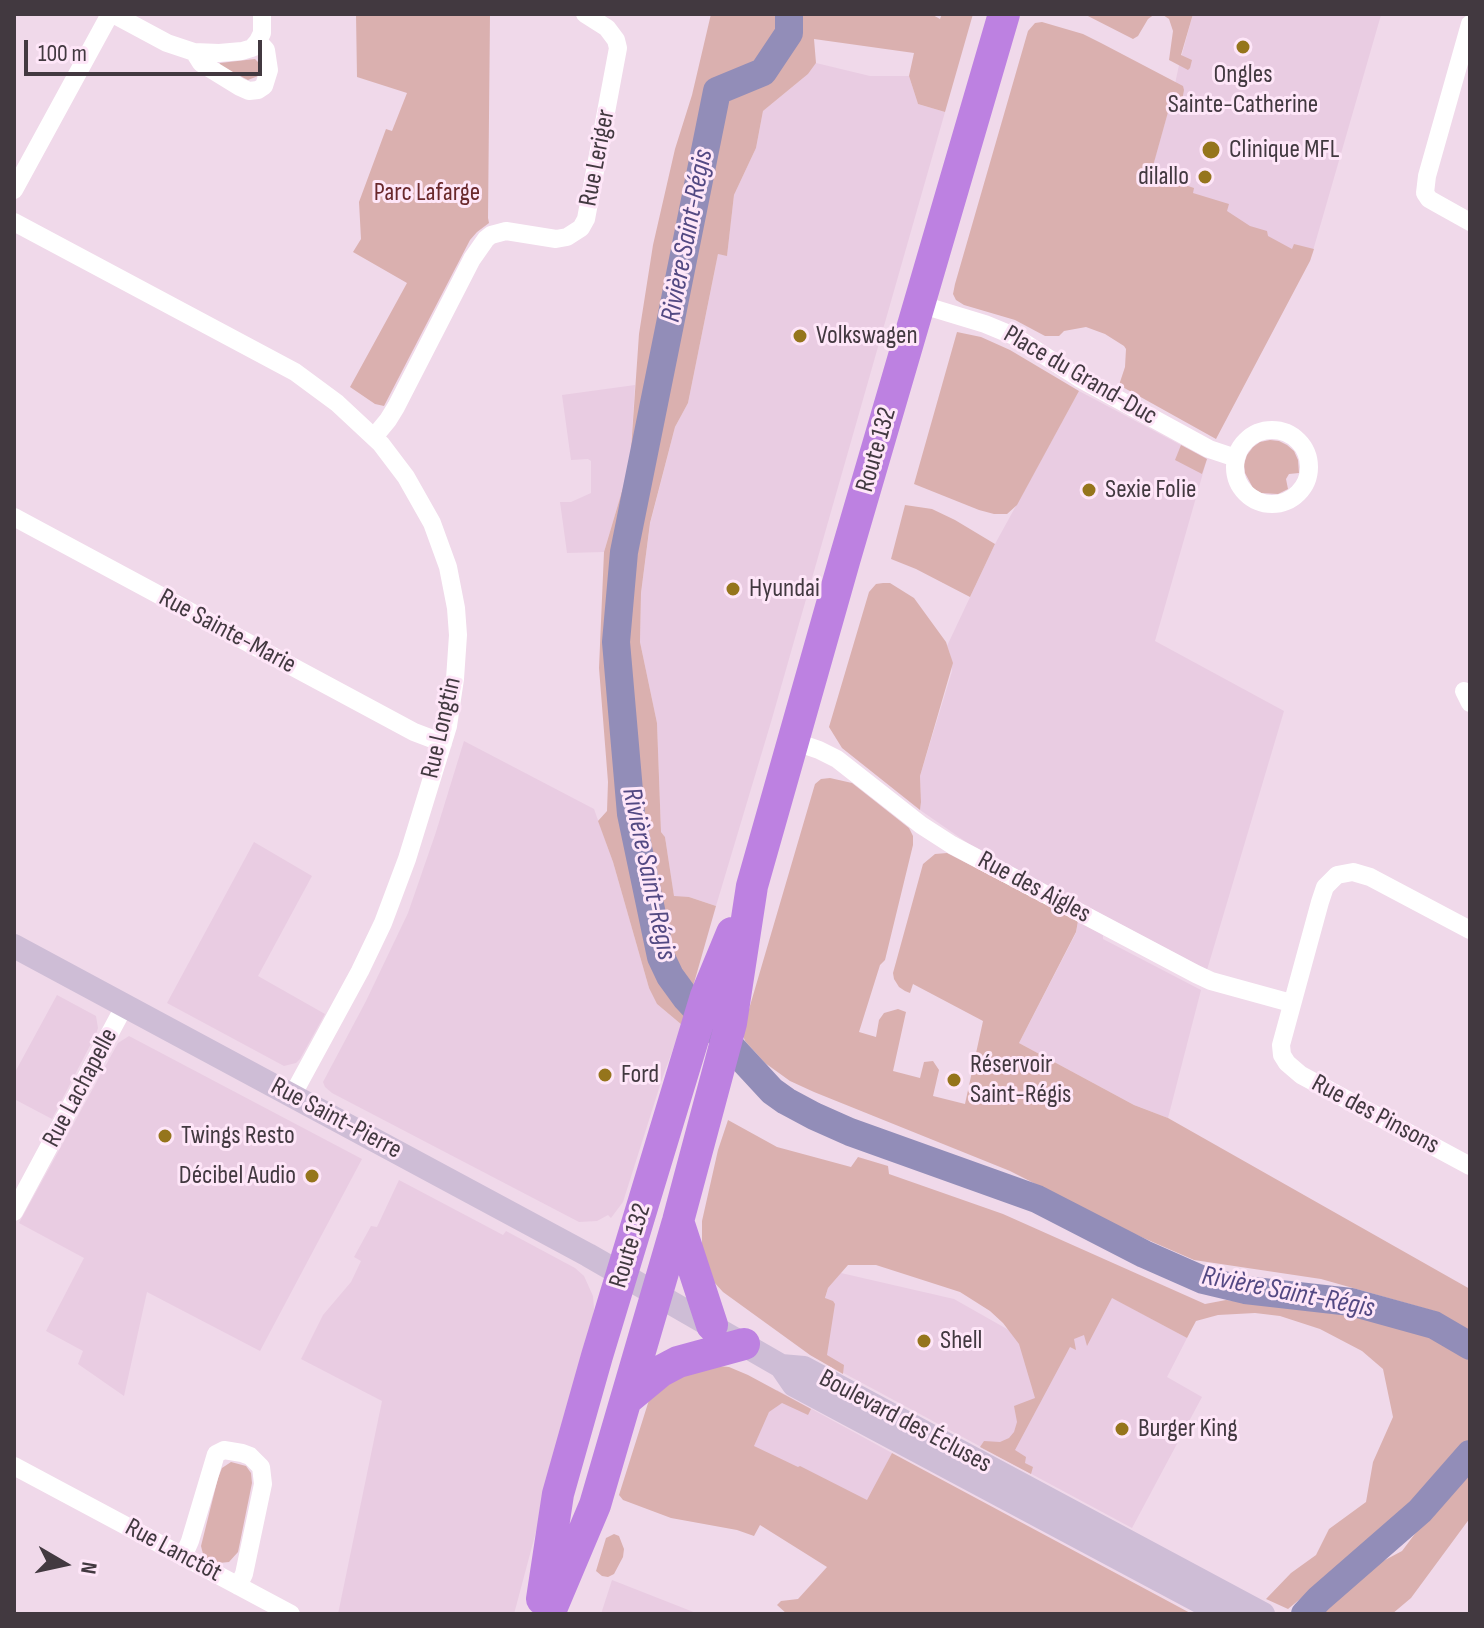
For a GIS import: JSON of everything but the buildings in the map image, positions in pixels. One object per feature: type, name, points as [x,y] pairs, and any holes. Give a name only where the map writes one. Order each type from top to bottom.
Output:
[{"type":"highway","name":"Route 132","points":[[539,1614],[558,1494],[706,996],[752,886],[1004,14]]},
{"type":"highway","name":"Route 132","points":[[549,1614],[595,1505],[678,1221],[731,1023],[752,886]]},
{"type":"highway","points":[[678,1221],[712,1325]]},
{"type":"highway","points":[[626,1400],[661,1371],[678,1362],[744,1344]]},
{"type":"street","points":[[14,190],[112,14],[167,43],[194,52],[219,53],[252,48],[262,33],[262,14]]},
{"type":"street","name":"Rue Leriger","points":[[374,437],[396,407],[472,259],[486,239],[506,231],[556,239],[567,237],[581,228],[586,219],[618,48],[607,28],[585,14]]},
{"type":"street","points":[[1470,24],[1427,176],[1425,193],[1436,203],[1470,222]]},
{"type":"street","points":[[194,52],[201,63],[221,76],[249,91],[258,90],[264,86],[269,70],[266,50],[258,41]]},
{"type":"street","name":"Rue Longtin","points":[[14,222],[295,372],[337,403],[374,437],[406,477],[438,537],[451,578],[456,608],[457,664],[450,717],[407,859],[383,923],[292,1096]]},
{"type":"street","name":"Place du Grand-Duc","points":[[919,304],[1014,336],[1079,378],[1209,449],[1236,458]]},
{"type":"street","points":[[1266,430],[1280,431],[1292,436],[1306,451],[1308,475],[1300,492],[1290,500],[1276,504],[1263,503],[1251,498],[1241,488],[1235,470],[1236,458],[1245,442],[1254,435],[1266,430]]},
{"type":"street","name":"Rue Sainte-Marie","points":[[14,517],[414,732],[443,743]]},
{"type":"street","name":"Rue des Aigles","points":[[793,741],[837,759],[921,825],[952,845],[1203,978],[1291,1003]]},
{"type":"street","points":[[1291,1003],[1323,893],[1329,882],[1341,874],[1353,872],[1370,877],[1470,930]]},
{"type":"street","name":"Rue Saint-Pierre","points":[[14,946],[622,1274],[781,1366]]},
{"type":"street","name":"Rue des Pinsons","points":[[1291,1003],[1281,1040],[1284,1059],[1291,1067],[1470,1166]]},
{"type":"street","name":"Rue Lachapelle","points":[[14,1212],[125,1005]]},
{"type":"street","name":"Boulevard des Écluses","points":[[781,1366],[794,1385],[1223,1614]]},
{"type":"street","name":"Boulevard des Écluses","points":[[781,1366],[804,1368],[1263,1614]]},
{"type":"street","points":[[183,1557],[216,1454],[224,1450],[250,1456],[261,1467],[263,1484],[244,1574],[238,1586]]},
{"type":"street","name":"Rue Lanctôt","points":[[14,1466],[291,1614]]},
{"type":"shaded area","points":[[1193,14],[1381,15],[1310,261],[1150,175]]},
{"type":"shaded area","points":[[816,63],[870,76],[909,76],[918,104],[945,112],[716,906],[689,897],[674,897],[665,837],[661,832],[657,723],[640,642],[641,593],[650,524],[675,427],[688,403],[718,254],[727,255],[734,195],[756,148],[763,111],[808,74]]},
{"type":"shaded area","points":[[635,385],[630,464],[604,552],[567,553],[560,502],[571,502],[591,493],[591,461],[571,460],[562,395]]},
{"type":"shaded area","points":[[1079,391],[1207,459],[1155,641],[1284,711],[1207,970],[969,844],[920,810],[920,776],[952,671],[947,646],[995,544]]},
{"type":"shaded area","points":[[464,741],[594,809],[613,862],[649,988],[657,1004],[682,1025],[623,1202],[611,1218],[608,1215],[597,1221],[579,1222],[332,1093],[323,1082],[408,913]]},
{"type":"shaded area","points":[[254,842],[312,876],[258,976],[325,1014],[300,1059],[284,1066],[167,1003]]},
{"type":"shaded area","points":[[1078,921],[1103,935],[1103,939],[1201,990],[1168,1118],[1134,1105],[1019,1043],[1076,933]]},
{"type":"shaded area","points":[[57,995],[96,1016],[98,1028],[52,1119],[14,1099],[14,1074]]},
{"type":"shaded area","points":[[129,1036],[362,1159],[260,1351],[147,1292],[124,1396],[78,1364],[83,1351],[46,1331],[84,1258],[19,1223],[118,1043]]},
{"type":"shaded area","points":[[399,1180],[503,1235],[506,1231],[575,1268],[584,1276],[593,1296],[592,1322],[514,1614],[338,1614],[382,1401],[301,1359],[323,1315],[351,1282],[361,1261],[354,1257],[371,1226],[377,1227]]},
{"type":"shaded area","points":[[841,1273],[954,1299],[1060,1359],[1097,1289],[1187,1338],[1167,1377],[1202,1397],[1132,1528],[810,1355],[828,1288]]},
{"type":"shaded area","points":[[777,1390],[892,1453],[868,1501],[751,1447]]},
{"type":"shaded area","points":[[612,1580],[696,1613],[699,1614],[601,1614]]},
{"type":"green space","name":"Parc Lafarge","points":[[356,14],[490,14],[489,223],[470,240],[384,406],[375,404],[350,387],[407,283],[353,252],[361,239],[359,202],[386,129],[392,131],[407,93],[357,77]]},
{"type":"green space","points":[[711,14],[931,14],[940,19],[942,14],[973,14],[945,112],[918,104],[909,76],[914,53],[814,39],[816,63],[808,74],[763,111],[756,148],[734,195],[727,256],[718,254],[688,403],[675,427],[650,523],[641,593],[640,642],[657,723],[661,832],[665,837],[674,896],[689,897],[716,906],[682,1025],[657,1004],[649,988],[598,821],[607,811],[608,782],[599,668],[604,552],[630,464],[639,334],[653,245]]},
{"type":"green space","points":[[1084,14],[1155,14],[1133,39]]},
{"type":"green space","points":[[1156,14],[1193,14],[1181,55],[1192,60],[1188,70],[1169,60],[1173,31],[1169,19]]},
{"type":"green space","points":[[1042,22],[1083,34],[1183,86],[1182,101],[1172,98],[1153,166],[1166,171],[1163,177],[1175,184],[1194,188],[1193,193],[1229,204],[1227,211],[1250,226],[1267,231],[1268,236],[1292,249],[1294,244],[1314,249],[1216,439],[1119,385],[1125,367],[1126,349],[1105,334],[1086,327],[1064,331],[1059,336],[1045,336],[1015,320],[964,305],[953,294],[1028,31],[1035,23]]},
{"type":"green space","points":[[255,59],[260,64],[258,76],[248,80],[219,65],[220,63]]},
{"type":"green space","points":[[957,332],[981,337],[1010,350],[1079,391],[1017,505],[1007,514],[979,510],[914,484]]},
{"type":"green space","points":[[1270,440],[1287,445],[1298,460],[1299,473],[1289,474],[1286,479],[1288,489],[1278,494],[1261,493],[1253,488],[1245,473],[1244,464],[1253,447]]},
{"type":"green space","points":[[1181,445],[1207,459],[1202,474],[1175,460]]},
{"type":"green space","points":[[905,505],[932,509],[995,544],[970,597],[891,559]]},
{"type":"green space","points":[[890,583],[914,598],[946,642],[953,663],[920,776],[920,810],[842,748],[829,727],[869,592],[876,584]]},
{"type":"green space","points":[[821,779],[852,783],[909,828],[913,836],[885,960],[880,965],[859,1032],[876,1037],[879,1020],[884,1013],[898,1009],[906,1012],[893,1071],[920,1078],[924,1062],[933,1061],[939,1070],[933,1096],[965,1104],[983,1021],[913,984],[910,993],[905,991],[899,987],[893,973],[923,864],[935,854],[947,853],[1078,921],[1076,932],[1019,1043],[1134,1105],[1168,1118],[1470,1289],[1470,1332],[1434,1311],[1321,1279],[1194,1260],[1132,1233],[1010,1171],[790,1081],[765,1063],[745,1041],[742,1033],[815,784]]},
{"type":"green space","points":[[728,1120],[777,1147],[851,1167],[858,1157],[888,1166],[889,1174],[1003,1214],[1205,1304],[1226,1300],[1346,1313],[1400,1324],[1431,1337],[1470,1359],[1470,1443],[1427,1494],[1288,1609],[1266,1599],[1291,1573],[1316,1555],[1329,1529],[1366,1502],[1373,1462],[1393,1417],[1383,1369],[1362,1351],[1320,1329],[1280,1316],[1255,1313],[1218,1315],[1196,1321],[1187,1338],[1112,1298],[1087,1346],[1084,1335],[1074,1339],[1076,1350],[1070,1347],[1015,1450],[1026,1457],[1025,1463],[1033,1467],[1031,1474],[980,1447],[984,1441],[1000,1442],[1009,1438],[1017,1422],[1014,1406],[1035,1398],[1019,1344],[990,1311],[960,1292],[876,1265],[848,1265],[828,1288],[825,1298],[835,1304],[827,1355],[844,1365],[843,1374],[810,1355],[723,1292],[713,1281],[702,1254],[702,1221]]},
{"type":"green space","points":[[718,1366],[748,1375],[811,1409],[808,1415],[782,1403],[769,1412],[754,1446],[867,1500],[892,1453],[1192,1614],[787,1614],[777,1605],[781,1601],[798,1599],[827,1567],[760,1525],[754,1536],[671,1518],[623,1500],[619,1495],[649,1400],[671,1376]]},
{"type":"green space","points":[[231,1462],[246,1466],[252,1483],[238,1552],[229,1562],[219,1563],[209,1561],[201,1546],[218,1478],[222,1468]]},
{"type":"green space","points":[[1470,1467],[1470,1518],[1411,1598],[1392,1614],[1318,1614],[1346,1584],[1402,1551],[1454,1482]]},
{"type":"green space","points":[[614,1534],[619,1536],[624,1549],[623,1557],[614,1574],[602,1576],[596,1571],[606,1538]]},
{"type":"waterway","name":"Rivière Saint-Régis","points":[[789,14],[789,33],[763,72],[717,91],[624,552],[616,642],[631,814],[661,957],[670,976],[686,998],[772,1091],[814,1116],[850,1132],[1037,1199],[1144,1254],[1203,1280],[1245,1290],[1351,1302],[1434,1325],[1470,1346]]},
{"type":"waterway","points":[[1305,1614],[1420,1511],[1470,1454]]},
{"type":"place","name":"Ongles Sainte-Catherine","points":[[1243,47]]},
{"type":"place","name":"Clinique MFL","points":[[1211,150]]},
{"type":"place","name":"dilallo","points":[[1205,177]]},
{"type":"place","name":"Volkswagen","points":[[800,336]]},
{"type":"place","name":"Sexie Folie","points":[[1089,490]]},
{"type":"place","name":"Hyundai","points":[[733,589]]},
{"type":"place","name":"Ford","points":[[605,1075]]},
{"type":"place","name":"Réservoir Saint-Régis","points":[[954,1080]]},
{"type":"place","name":"Twings Resto","points":[[165,1136]]},
{"type":"place","name":"Décibel Audio","points":[[312,1176]]},
{"type":"place","name":"Shell","points":[[924,1341]]},
{"type":"place","name":"Burger King","points":[[1122,1429]]}]
